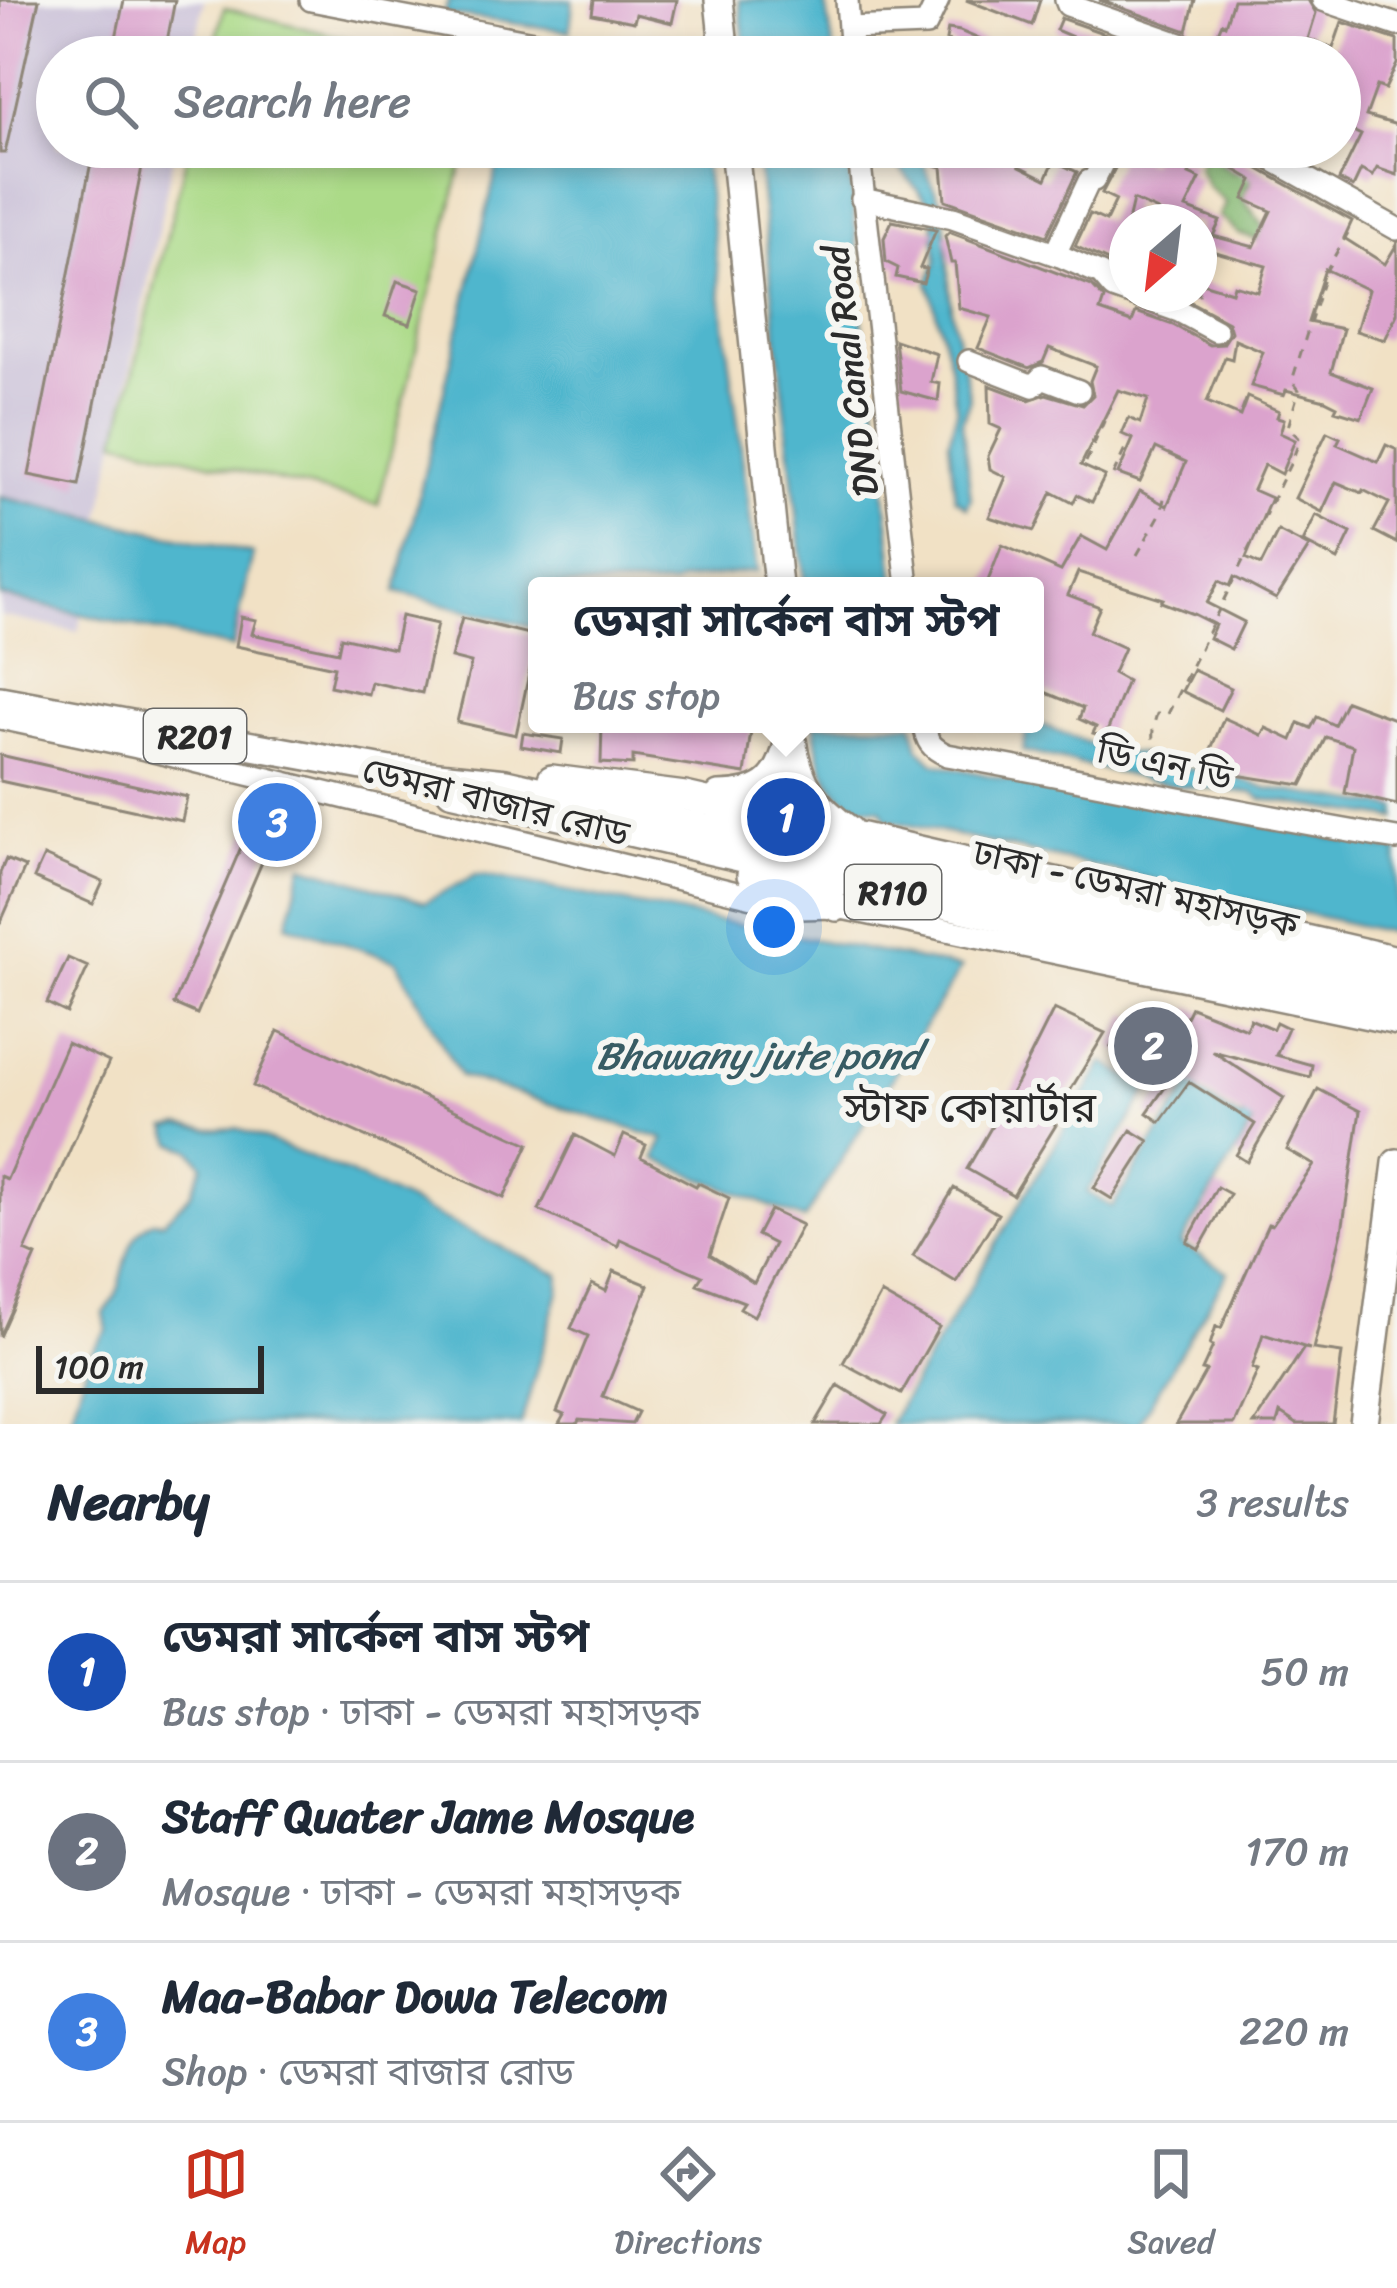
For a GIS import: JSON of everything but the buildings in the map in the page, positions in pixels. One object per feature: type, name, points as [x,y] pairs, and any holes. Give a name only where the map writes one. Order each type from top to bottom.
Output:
[{"type":"main road","points":[[718,0],[722,36]]},
{"type":"main road","points":[[736,168],[777,577]]},
{"type":"main road","name":"R201","points":[[0,700],[391,771]]},
{"type":"main road","name":"R110","points":[[685,796],[742,796],[767,784],[785,759],[789,733]]},
{"type":"main road","name":"R110","points":[[791,733],[804,788],[827,816],[856,835]]},
{"type":"main road","name":"ঢাকা - ডেমরা মহাসড়ক","points":[[391,771],[506,782],[1397,986]]},
{"type":"main road","name":"ঢাকা - ডেমরা মহাসড়ক","points":[[391,771],[440,788],[653,839],[1397,1008]]},
{"type":"main road","points":[[506,782],[562,778],[685,796],[1397,960]]},
{"type":"main road","points":[[653,839],[837,907]]},
{"type":"main road","points":[[1364,1424],[1397,1163]]},
{"type":"street","points":[[311,0],[501,36]]},
{"type":"street","points":[[847,0],[850,36]]},
{"type":"street","points":[[849,28],[926,25],[938,0]]},
{"type":"street","points":[[1066,0],[1135,36]]},
{"type":"street","points":[[1323,0],[1397,26]]},
{"type":"street","name":"DND Canal Road","points":[[860,168],[907,577]]},
{"type":"street","points":[[1055,254],[1100,168]]},
{"type":"street","points":[[1289,168],[1362,208],[1397,234]]},
{"type":"street","points":[[862,199],[937,214],[1055,254],[1101,274],[1109,283]]},
{"type":"street","points":[[1183,312],[1216,331]]},
{"type":"street","points":[[969,361],[1034,386],[1042,376],[1079,391]]},
{"type":"street","name":"ডেমরা বাজার রোড","points":[[0,718],[137,746],[798,908],[837,907],[1397,1024]]},
{"type":"street","name":"ডি এন ডি","points":[[926,733],[934,750],[947,755],[1397,839]]},
{"type":"path","points":[[1154,794],[1158,762],[1150,743],[1157,714],[1168,714],[1293,458],[1300,439],[1288,428],[1299,390],[1292,381],[1327,269],[1362,208]]},
{"type":"path","points":[[1085,462],[1110,408]]},
{"type":"path","points":[[1113,475],[1127,445]]},
{"type":"path","points":[[1137,555],[1162,511],[1164,498]]},
{"type":"shaded area","points":[[0,0],[204,0],[197,36],[36,36],[36,168],[171,168],[78,632],[0,616]]},
{"type":"green space","points":[[224,8],[336,36],[217,36]]},
{"type":"green space","points":[[184,168],[461,168],[378,505],[117,440]]},
{"type":"green space","points":[[1198,168],[1227,168],[1234,173],[1251,169],[1242,197],[1269,234],[1259,240],[1239,234],[1219,216],[1226,203],[1208,187]]},
{"type":"water","points":[[449,0],[573,0],[570,31],[444,14]]},
{"type":"water","points":[[739,0],[825,0],[831,36],[743,36]]},
{"type":"water","points":[[497,168],[705,168],[757,571],[711,577],[528,577],[528,626],[396,592]]},
{"type":"water","points":[[758,168],[849,168],[860,273],[855,277],[877,414],[895,577],[804,577]]},
{"type":"water","points":[[900,168],[925,168],[944,210],[951,308],[970,398],[962,422],[971,498],[967,507],[955,498],[949,440],[957,411],[928,282],[937,261],[932,207]]},
{"type":"water","points":[[0,497],[253,554],[232,648],[0,596]]},
{"type":"water","points":[[1044,726],[1105,750],[1145,755],[1151,764],[1397,808],[1397,819],[1262,799],[1253,793],[1171,785],[1023,751],[1026,733],[1044,733]]},
{"type":"water","points":[[816,733],[915,733],[919,748],[934,763],[1067,793],[1149,803],[1397,851],[1397,934],[887,820],[881,809],[864,807],[839,793],[820,755]]},
{"type":"water","name":"Bhawany jute pond","points":[[303,865],[425,902],[484,875],[961,968],[804,1220],[655,1159],[664,1139],[460,1076],[396,961],[287,924]]},
{"type":"water","points":[[1104,1062],[1149,1089],[1087,1192],[1112,1207],[1196,1076],[1204,1080],[1198,1092],[1241,1120],[1249,1108],[1259,1114],[1181,1244],[1228,1272],[1138,1424],[889,1424]]},
{"type":"water","points":[[167,1128],[237,1128],[344,1171],[560,1275],[521,1424],[69,1424],[90,1354],[107,1330],[104,1313],[118,1290],[133,1241],[152,1221],[163,1222],[190,1195],[203,1165],[190,1149],[173,1143]]},
{"type":"place","name":"ডেমরা সার্কেল বাস স্টপ","points":[[786,817]]},
{"type":"place","name":"Maa-Babar Dowa Telecom","points":[[277,822]]},
{"type":"place","name":"Staff Quater Jame Mosque","points":[[1153,1046]]},
{"type":"district","name":"স্টাফ কোয়ার্টার","points":[[970,1107]]}]
